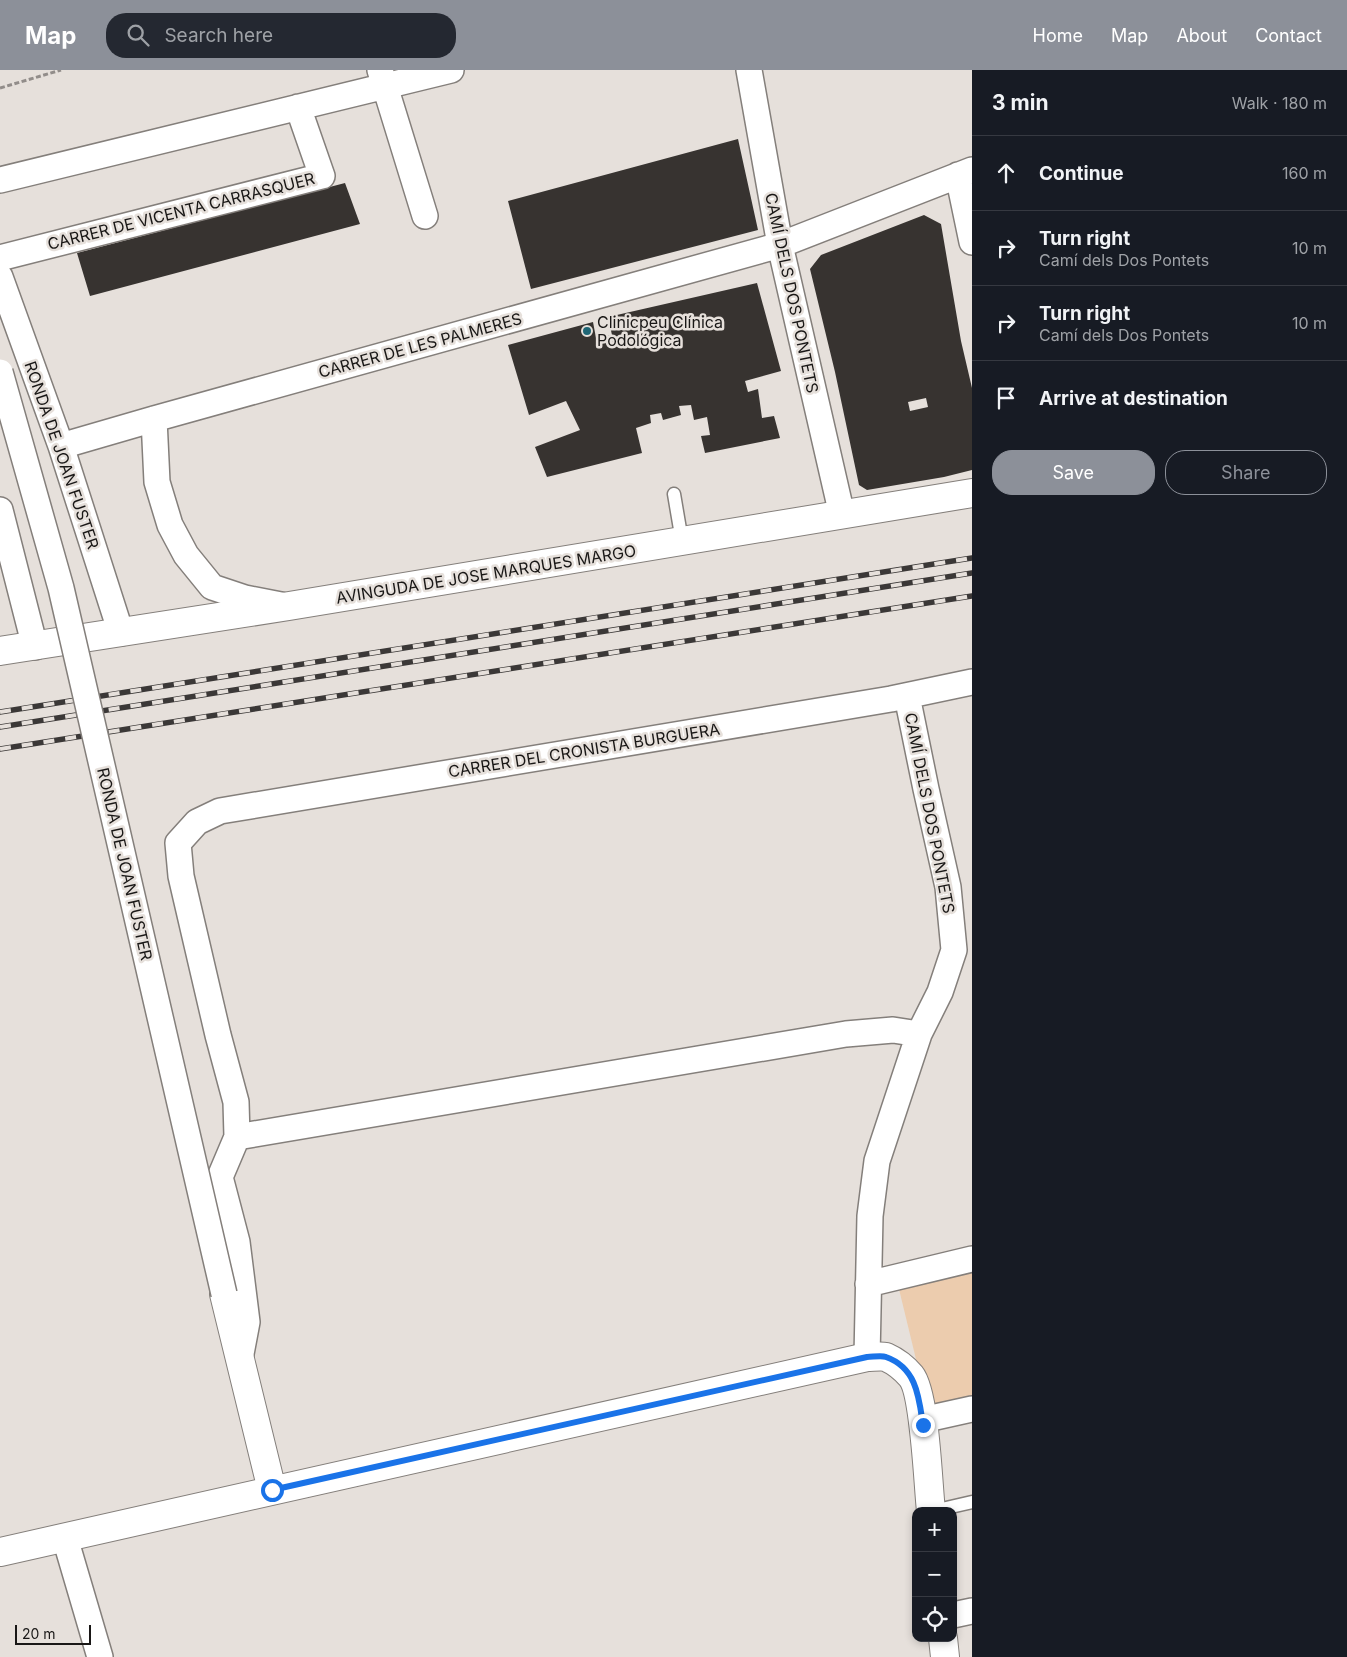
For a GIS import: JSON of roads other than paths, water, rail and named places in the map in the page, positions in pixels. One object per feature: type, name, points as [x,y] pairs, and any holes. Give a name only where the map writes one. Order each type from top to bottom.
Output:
[{"type":"street","points":[[0,180],[298,107],[382,78],[451,70]]},
{"type":"street","name":"CAMÍ DELS DOS PONTETS","points":[[750,70],[780,246],[842,515]]},
{"type":"street","points":[[382,78],[425,216]]},
{"type":"street","name":"CARRER DE VICENTA CARRASQUER","points":[[0,258],[322,176],[298,107]]},
{"type":"street","points":[[965,173],[972,242]]},
{"type":"street","name":"CARRER DE LES PALMERES","points":[[61,446],[780,246],[965,173]]},
{"type":"street","name":"RONDA DE JOAN FUSTER","points":[[0,277],[61,446],[121,633]]},
{"type":"street","name":"RONDA DE JOAN FUSTER","points":[[0,372],[62,588],[224,1294],[272,1490]]},
{"type":"street","points":[[154,419],[157,482],[170,525],[186,554],[212,587],[245,598],[289,606]]},
{"type":"street","name":"AVINGUDA DE JOSE MARQUES MARGO","points":[[0,652],[972,493]]},
{"type":"street","points":[[0,510],[35,647]]},
{"type":"street","name":"CARRER DEL CRONISTA BURGUERA","points":[[197,822],[220,811],[908,696],[972,682]]},
{"type":"street","name":"CAMÍ DELS DOS PONTETS","points":[[867,1357],[870,1216],[877,1161],[919,1034],[940,992],[954,950],[948,887],[908,696]]},
{"type":"street","name":"RONDA DE JOAN FUSTER","points":[[197,822],[178,843],[181,876],[236,1102],[237,1137],[220,1177],[236,1242],[247,1322],[240,1359]]},
{"type":"street","points":[[237,1137],[846,1034],[893,1030],[919,1034]]},
{"type":"street","points":[[868,1284],[972,1259]]},
{"type":"street","points":[[0,1552],[867,1357],[886,1357],[901,1366],[912,1378],[918,1395],[922,1420],[932,1507]]},
{"type":"street","points":[[922,1420],[972,1408]]},
{"type":"street","points":[[65,1538],[100,1657]]},
{"type":"street","points":[[957,1614],[972,1611]]},
{"type":"street","points":[[943,1642],[944,1657]]},
{"type":"lane","points":[[674,494],[682,541]]},
{"type":"lane","points":[[950,1507],[972,1502]]},
{"type":"railway","points":[[0,712],[972,558]]},
{"type":"railway","points":[[0,727],[972,573]]},
{"type":"railway","points":[[0,749],[972,596]]},
{"type":"place","name":"Clinicpeu Clínica Podológica","points":[[587,331]]}]
